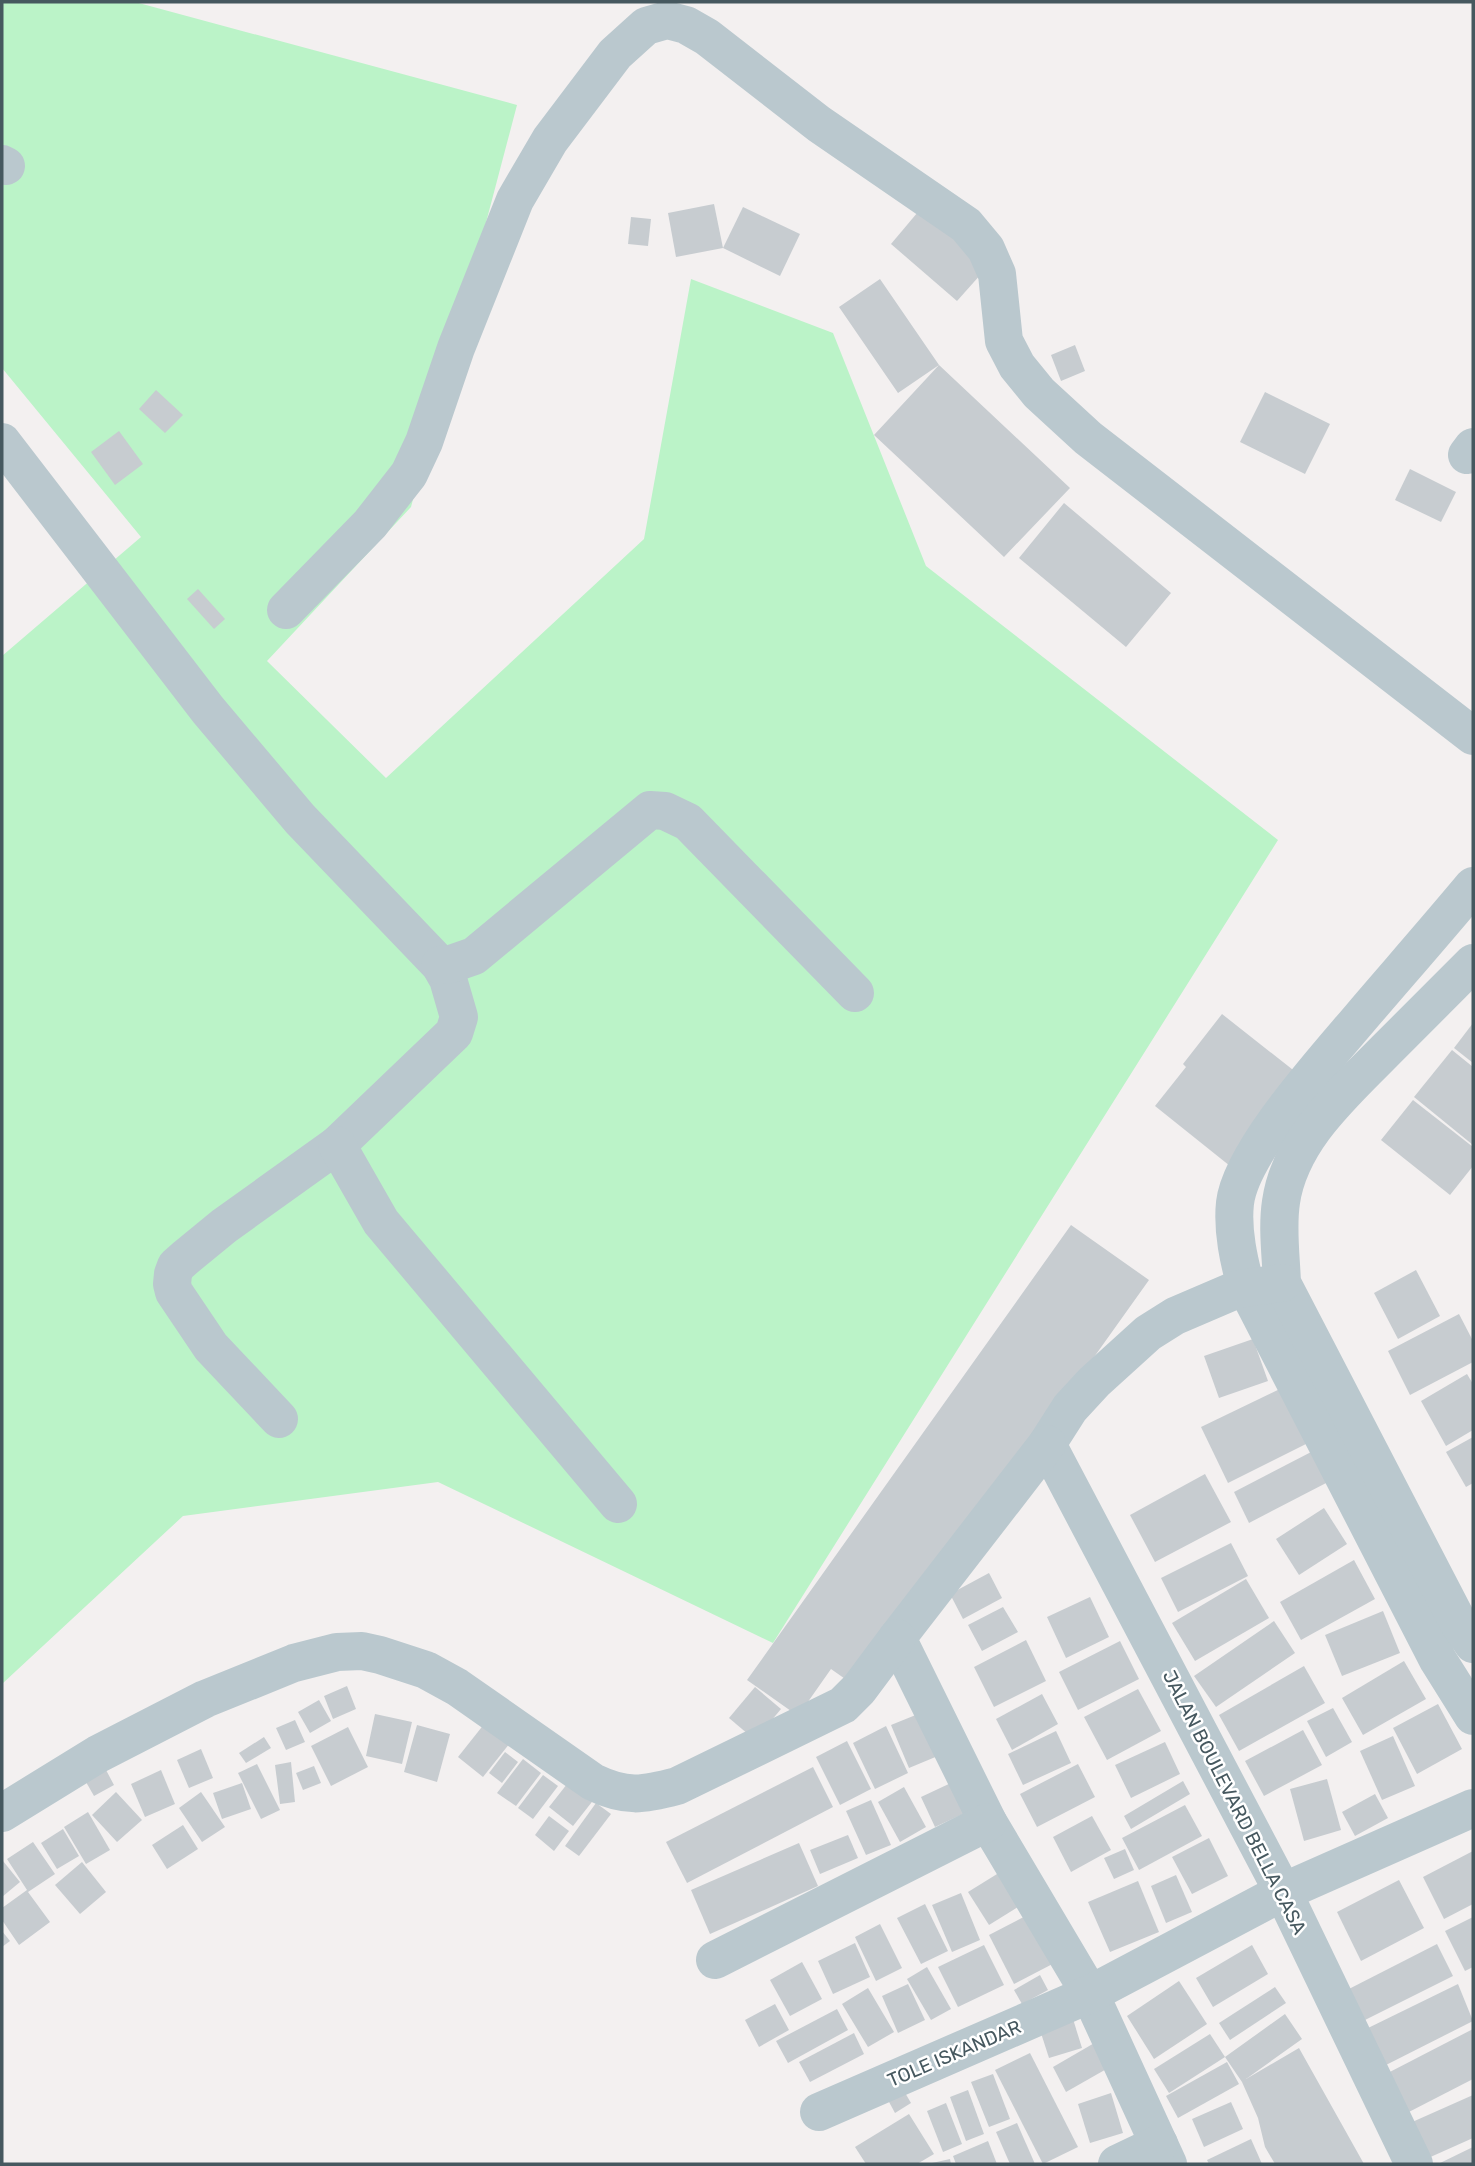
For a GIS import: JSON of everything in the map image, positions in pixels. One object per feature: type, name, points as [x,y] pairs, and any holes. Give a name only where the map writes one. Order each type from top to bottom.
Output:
[{"type":"street","points":[[286,610],[370,524],[409,474],[424,442],[456,348],[515,200],[550,140],[615,54],[646,26],[667,20],[686,25],[707,37],[820,124],[966,225],[986,249],[997,274],[1004,341],[1017,366],[1039,393],[1099,446],[1473,736]]},
{"type":"street","points":[[2,442],[208,710],[300,819],[440,965],[448,979],[459,1017],[454,1033],[337,1145],[224,1226],[176,1266],[172,1284],[174,1292],[211,1347],[279,1419]]},
{"type":"street","points":[[440,965],[452,964],[474,956],[650,810],[665,811],[688,822],[855,993]]},
{"type":"street","points":[[1473,886],[1321,1064],[1270,1131],[1250,1166],[1236,1202],[1238,1260],[1264,1285],[1473,1644]]},
{"type":"street","points":[[1473,963],[1325,1112],[1296,1158],[1281,1202],[1279,1227],[1264,1285],[1438,1660],[1473,1716]]},
{"type":"street","points":[[337,1145],[381,1222],[618,1504]]},
{"type":"street","points":[[2,1813],[98,1754],[205,1699],[294,1663],[337,1652],[362,1651],[426,1670],[457,1687],[593,1782],[613,1792],[649,1793],[677,1786],[843,1705],[859,1689],[1046,1444],[1070,1408],[1094,1382],[1148,1333],[1175,1316],[1264,1285]]},
{"type":"street","name":"JALAN BOULEVARD BELLA CASA","points":[[1046,1444],[1283,1892],[1414,2164]]},
{"type":"street","points":[[897,1639],[988,1822],[1090,1994],[1164,2154],[1117,2164]]},
{"type":"street","name":"TOLE ISKANDAR","points":[[819,2112],[1090,1994],[1283,1892],[1473,1808]]},
{"type":"street","points":[[715,1960],[988,1822]]},
{"type":"green space","points":[[2,2],[135,2],[517,105],[411,507],[267,661],[386,778],[644,539],[691,279],[833,333],[926,566],[1278,840],[773,1643],[438,1482],[183,1516],[2,1684],[2,656],[141,537],[2,368]]},
{"type":"building","points":[[714,204],[723,248],[676,257],[668,213]]},
{"type":"building","points":[[923,206],[990,264],[957,301],[891,244]]},
{"type":"building","points":[[743,207],[800,234],[780,276],[723,248]]},
{"type":"building","points":[[631,217],[651,219],[648,246],[628,244]]},
{"type":"building","points":[[880,279],[939,365],[898,393],[839,307]]},
{"type":"building","points":[[1075,345],[1085,371],[1061,381],[1051,355]]},
{"type":"building","points":[[939,365],[1070,488],[1004,557],[874,435]]},
{"type":"building","points":[[156,390],[183,415],[165,433],[139,409]]},
{"type":"building","points":[[1265,392],[1330,424],[1305,474],[1240,442]]},
{"type":"building","points":[[119,431],[143,464],[115,485],[91,452]]},
{"type":"building","points":[[1410,469],[1456,492],[1441,522],[1395,500]]},
{"type":"building","points":[[1064,503],[1171,593],[1126,647],[1019,558]]},
{"type":"building","points":[[198,589],[225,619],[214,629],[187,599]]},
{"type":"building","points":[[1222,1014],[1302,1077],[1230,1166],[1155,1106]]},
{"type":"building","points":[[1473,1023],[1473,1063],[1454,1048]]},
{"type":"building","points":[[1452,1050],[1473,1067],[1473,1145],[1414,1097]]},
{"type":"building","points":[[1413,1100],[1473,1147],[1473,1166],[1450,1195],[1381,1140]]},
{"type":"building","points":[[1071,1225],[1149,1280],[858,1688],[831,1669],[798,1716],[747,1680]]},
{"type":"building","points":[[1416,1270],[1440,1316],[1398,1339],[1374,1293]]},
{"type":"building","points":[[1459,1314],[1473,1341],[1473,1362],[1410,1395],[1388,1351]]},
{"type":"building","points":[[1253,1339],[1268,1381],[1219,1398],[1204,1356]]},
{"type":"building","points":[[1467,1374],[1473,1384],[1473,1430],[1446,1446],[1421,1401]]},
{"type":"building","points":[[1286,1386],[1312,1441],[1228,1483],[1201,1427]]},
{"type":"building","points":[[1473,1437],[1473,1483],[1466,1487],[1446,1452]]},
{"type":"building","points":[[1315,1450],[1330,1481],[1249,1523],[1234,1492]]},
{"type":"building","points":[[1205,1474],[1231,1522],[1155,1562],[1130,1515]]},
{"type":"building","points":[[1324,1508],[1347,1544],[1299,1575],[1276,1539]]},
{"type":"building","points":[[1231,1543],[1248,1576],[1178,1612],[1161,1578]]},
{"type":"building","points":[[1354,1560],[1375,1599],[1301,1640],[1280,1602]]},
{"type":"building","points":[[989,1573],[1002,1598],[963,1619],[950,1594]]},
{"type":"building","points":[[1246,1579],[1269,1618],[1195,1661],[1172,1623]]},
{"type":"building","points":[[1090,1597],[1109,1637],[1066,1658],[1047,1617]]},
{"type":"building","points":[[1003,1607],[1018,1632],[982,1651],[968,1625]]},
{"type":"building","points":[[1383,1611],[1400,1653],[1342,1676],[1325,1635]]},
{"type":"building","points":[[1274,1621],[1295,1653],[1216,1707],[1194,1676]]},
{"type":"building","points":[[1026,1640],[1046,1681],[994,1707],[974,1667]]},
{"type":"building","points":[[1120,1641],[1139,1679],[1078,1710],[1059,1672]]},
{"type":"building","points":[[1404,1661],[1426,1699],[1363,1735],[1342,1698]]},
{"type":"building","points":[[1304,1666],[1325,1703],[1239,1751],[1219,1715]]},
{"type":"building","points":[[347,1686],[356,1709],[333,1719],[324,1696]]},
{"type":"building","points":[[755,1687],[781,1709],[755,1740],[729,1718]]},
{"type":"building","points":[[1138,1689],[1161,1731],[1107,1760],[1084,1717]]},
{"type":"building","points":[[1042,1694],[1058,1724],[1012,1750],[996,1719]]},
{"type":"building","points":[[319,1700],[331,1721],[310,1733],[298,1712]]},
{"type":"building","points":[[1438,1704],[1462,1749],[1417,1774],[1393,1728]]},
{"type":"building","points":[[1333,1708],[1352,1742],[1326,1757],[1307,1721]]},
{"type":"building","points":[[928,1710],[945,1753],[909,1768],[891,1725]]},
{"type":"building","points":[[375,1714],[412,1722],[402,1764],[366,1756]]},
{"type":"building","points":[[295,1720],[305,1742],[286,1750],[276,1728]]},
{"type":"building","points":[[485,1723],[510,1743],[483,1777],[458,1757]]},
{"type":"building","points":[[417,1725],[450,1734],[437,1782],[404,1772]]},
{"type":"building","points":[[886,1726],[908,1773],[875,1789],[853,1743]]},
{"type":"building","points":[[348,1727],[368,1767],[331,1786],[311,1746]]},
{"type":"building","points":[[1303,1730],[1322,1765],[1264,1796],[1245,1761]]},
{"type":"building","points":[[1056,1731],[1071,1763],[1023,1785],[1008,1754]]},
{"type":"building","points":[[1393,1736],[1415,1786],[1382,1800],[1360,1751]]},
{"type":"building","points":[[264,1737],[271,1748],[246,1763],[239,1753]]},
{"type":"building","points":[[847,1741],[871,1789],[840,1805],[816,1757]]},
{"type":"building","points":[[1165,1742],[1180,1774],[1131,1798],[1115,1765]]},
{"type":"building","points":[[201,1749],[213,1778],[189,1788],[177,1760]]},
{"type":"building","points":[[505,1752],[518,1762],[502,1783],[489,1773]]},
{"type":"building","points":[[523,1759],[541,1773],[516,1806],[497,1793]]},
{"type":"building","points":[[291,1762],[295,1802],[280,1804],[275,1765]]},
{"type":"building","points":[[257,1764],[280,1810],[261,1819],[238,1773]]},
{"type":"building","points":[[1078,1764],[1095,1797],[1037,1827],[1020,1794]]},
{"type":"building","points":[[314,1766],[321,1783],[303,1790],[296,1773]]},
{"type":"building","points":[[813,1767],[833,1807],[687,1883],[666,1842]]},
{"type":"building","points":[[106,1770],[114,1785],[94,1796],[86,1782]]},
{"type":"building","points":[[161,1770],[175,1804],[145,1817],[131,1784]]},
{"type":"building","points":[[543,1775],[558,1786],[533,1819],[518,1808]]},
{"type":"building","points":[[571,1779],[595,1798],[573,1826],[549,1807]]},
{"type":"building","points":[[1327,1779],[1341,1830],[1304,1841],[1290,1789]]},
{"type":"building","points":[[1183,1781],[1190,1794],[1131,1829],[1124,1816]]},
{"type":"building","points":[[953,1782],[967,1812],[935,1827],[921,1797]]},
{"type":"building","points":[[242,1783],[251,1809],[222,1819],[213,1793]]},
{"type":"building","points":[[904,1787],[926,1827],[900,1842],[878,1802]]},
{"type":"building","points":[[116,1792],[142,1820],[117,1842],[92,1815]]},
{"type":"building","points":[[201,1792],[225,1827],[202,1842],[179,1808]]},
{"type":"building","points":[[1375,1794],[1388,1818],[1355,1836],[1342,1812]]},
{"type":"building","points":[[871,1800],[891,1845],[866,1855],[846,1811]]},
{"type":"building","points":[[596,1803],[611,1814],[579,1856],[565,1846]]},
{"type":"building","points":[[1185,1805],[1202,1836],[1139,1870],[1122,1838]]},
{"type":"building","points":[[88,1812],[110,1850],[86,1864],[64,1827]]},
{"type":"building","points":[[549,1816],[569,1831],[554,1851],[535,1835]]},
{"type":"building","points":[[1092,1816],[1111,1850],[1071,1872],[1053,1837]]},
{"type":"building","points":[[183,1825],[198,1849],[167,1869],[152,1845]]},
{"type":"building","points":[[63,1829],[79,1856],[57,1869],[41,1843]]},
{"type":"building","points":[[848,1835],[858,1858],[820,1874],[810,1850]]},
{"type":"building","points":[[1209,1838],[1228,1876],[1192,1894],[1172,1857]]},
{"type":"building","points":[[33,1842],[55,1874],[28,1892],[50,1922],[19,1945],[2,1920],[2,1908],[27,1890],[7,1859]]},
{"type":"building","points":[[799,1843],[818,1886],[710,1934],[691,1890]]},
{"type":"building","points":[[1125,1849],[1134,1870],[1114,1879],[1104,1858]]},
{"type":"building","points":[[1473,1851],[1473,1904],[1444,1919],[1423,1877]]},
{"type":"building","points":[[2,1862],[20,1882],[2,1897]]},
{"type":"building","points":[[82,1862],[106,1892],[80,1914],[55,1885]]},
{"type":"building","points":[[1010,1866],[1031,1899],[989,1925],[968,1892]]},
{"type":"building","points":[[1176,1875],[1192,1912],[1166,1923],[1151,1886]]},
{"type":"building","points":[[1399,1880],[1424,1928],[1361,1961],[1337,1912]]},
{"type":"building","points":[[1138,1881],[1159,1932],[1110,1952],[1088,1902]]},
{"type":"building","points":[[961,1893],[980,1940],[952,1952],[932,1905]]},
{"type":"building","points":[[925,1904],[948,1951],[921,1964],[897,1918]]},
{"type":"building","points":[[1039,1909],[1064,1958],[1014,1984],[989,1935]]},
{"type":"building","points":[[1473,1917],[1473,1967],[1465,1971],[1445,1931]]},
{"type":"building","points":[[880,1924],[902,1968],[876,1981],[855,1937]]},
{"type":"building","points":[[2,1931],[10,1941],[2,1947]]},
{"type":"building","points":[[855,1943],[870,1977],[833,1994],[818,1961]]},
{"type":"building","points":[[1437,1944],[1453,1976],[1359,2023],[1343,1992]]},
{"type":"building","points":[[984,1945],[1004,1985],[958,2007],[938,1967]]},
{"type":"building","points":[[1252,1945],[1268,1974],[1213,2007],[1196,1978]]},
{"type":"building","points":[[802,1962],[822,1999],[790,2016],[770,1980]]},
{"type":"building","points":[[927,1967],[951,2009],[931,2020],[907,1979]]},
{"type":"building","points":[[1040,1975],[1048,1990],[1022,2004],[1014,1990]]},
{"type":"building","points":[[1179,1981],[1207,2024],[1154,2059],[1127,2016]]},
{"type":"building","points":[[908,1984],[925,2020],[898,2033],[882,1996]]},
{"type":"building","points":[[1458,1984],[1473,2021],[1384,2066],[1366,2029]]},
{"type":"building","points":[[1275,1987],[1286,2003],[1230,2040],[1219,2023]]},
{"type":"building","points":[[868,1988],[894,2032],[868,2047],[842,2004]]},
{"type":"building","points":[[775,2004],[789,2030],[759,2047],[745,2020]]},
{"type":"building","points":[[837,2009],[848,2030],[788,2063],[776,2041]]},
{"type":"building","points":[[1285,2014],[1302,2039],[1246,2079],[1299,2048],[1364,2164],[1275,2164],[1265,2147],[1258,2118],[1242,2082],[1225,2057]]},
{"type":"building","points":[[1073,2019],[1082,2048],[1049,2058],[1040,2030]]},
{"type":"building","points":[[1473,2029],[1473,2079],[1403,2115],[1382,2076]]},
{"type":"building","points":[[854,2033],[864,2054],[810,2082],[799,2062]]},
{"type":"building","points":[[1210,2034],[1225,2057],[1169,2093],[1154,2069]]},
{"type":"building","points":[[1103,2038],[1117,2063],[1066,2092],[1053,2067]]},
{"type":"building","points":[[1030,2053],[1078,2147],[1043,2164],[995,2070]]},
{"type":"building","points":[[1227,2062],[1239,2084],[1178,2118],[1166,2096]]},
{"type":"building","points":[[993,2074],[1010,2119],[989,2127],[971,2082]]},
{"type":"building","points":[[968,2090],[984,2134],[966,2141],[950,2097]]},
{"type":"building","points":[[904,2091],[911,2103],[895,2113],[888,2100]]},
{"type":"building","points":[[1111,2093],[1123,2133],[1090,2143],[1078,2104]]},
{"type":"building","points":[[1473,2095],[1473,2138],[1426,2159],[1410,2123]]},
{"type":"building","points":[[1231,2102],[1243,2129],[1204,2147],[1192,2119]]},
{"type":"building","points":[[946,2103],[962,2144],[943,2152],[927,2111]]},
{"type":"building","points":[[909,2114],[934,2154],[917,2164],[866,2164],[855,2147]]},
{"type":"building","points":[[1017,2123],[1035,2164],[1010,2164],[996,2132]]},
{"type":"building","points":[[1251,2139],[1262,2164],[1209,2164],[1207,2160]]},
{"type":"building","points":[[988,2141],[997,2164],[956,2164],[953,2156]]},
{"type":"building","points":[[1473,2147],[1473,2164],[1438,2164]]},
{"type":"building","points":[[950,2159],[951,2164],[932,2164],[932,2163]]}]
